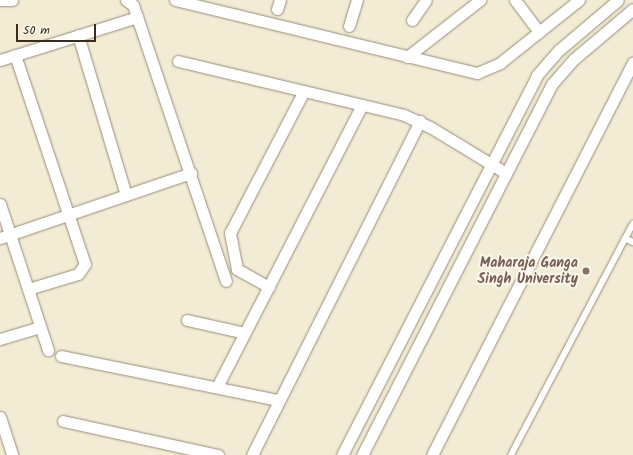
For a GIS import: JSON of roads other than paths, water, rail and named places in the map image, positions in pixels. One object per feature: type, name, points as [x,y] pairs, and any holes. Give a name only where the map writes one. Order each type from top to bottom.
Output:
[{"type":"street","points":[[0,0],[12,0]]},
{"type":"street","points":[[126,0],[133,5],[191,173],[226,281]]},
{"type":"street","points":[[175,0],[460,70],[488,70],[579,0]]},
{"type":"street","points":[[349,26],[357,0]]},
{"type":"street","points":[[412,20],[426,0]]},
{"type":"street","points":[[408,57],[480,0]]},
{"type":"street","points":[[515,0],[539,32]]},
{"type":"street","points":[[342,455],[537,75],[559,50],[618,0]]},
{"type":"street","points":[[362,455],[552,84],[574,59],[633,10]]},
{"type":"street","points":[[0,60],[137,17]]},
{"type":"street","points":[[78,35],[126,195]]},
{"type":"street","points":[[15,55],[66,216],[84,258],[83,270],[28,289]]},
{"type":"street","points":[[178,62],[362,105],[420,121],[506,173]]},
{"type":"street","points":[[432,455],[633,63]]},
{"type":"street","points":[[268,287],[237,269],[230,233],[304,91]]},
{"type":"street","points":[[217,387],[362,105]]},
{"type":"street","points":[[252,455],[277,400],[420,121]]},
{"type":"street","points":[[5,236],[191,173]]},
{"type":"street","points":[[0,204],[5,236],[28,289],[48,350]]},
{"type":"street","points":[[187,320],[245,333]]},
{"type":"street","points":[[0,339],[40,327]]},
{"type":"street","points":[[61,356],[277,400]]},
{"type":"street","points":[[0,417],[7,451]]},
{"type":"street","points":[[63,421],[218,455]]},
{"type":"lane","points":[[511,455],[633,224]]},
{"type":"lane","points":[[626,238],[633,242]]},
{"type":"place","name":"Maharaja Ganga Singh University","points":[[586,271]]}]
